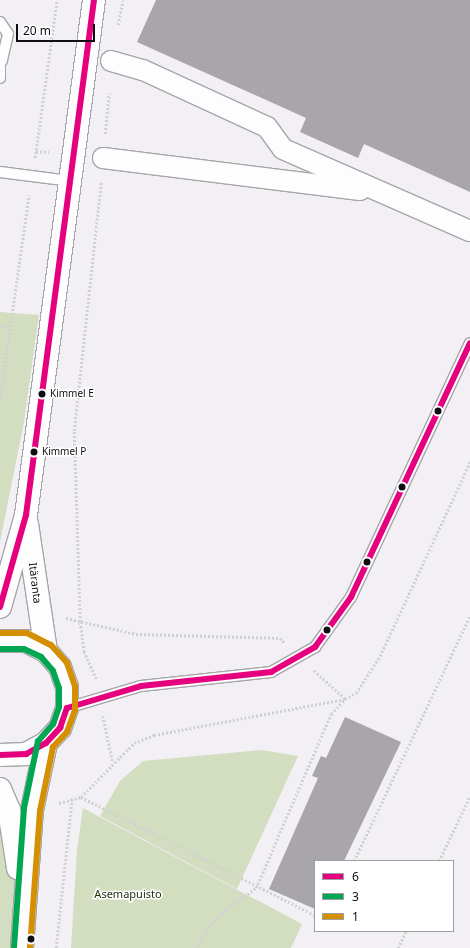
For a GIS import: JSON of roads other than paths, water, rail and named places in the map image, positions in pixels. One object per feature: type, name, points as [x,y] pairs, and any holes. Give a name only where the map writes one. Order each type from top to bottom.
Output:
[{"type":"street","name":"Itäranta","points":[[0,607],[26,515],[94,0]]},
{"type":"street","points":[[111,61],[143,70],[266,127],[283,149],[470,231]]},
{"type":"street","points":[[103,158],[382,192]]},
{"type":"street","name":"Itäranta","points":[[26,515],[46,651]]},
{"type":"street","points":[[0,640],[26,641],[46,651],[60,667],[67,687],[67,708],[60,728],[46,743],[26,754],[0,755]]},
{"type":"street","points":[[22,948],[23,896],[32,810],[46,743]]},
{"type":"street","points":[[0,789],[9,810],[23,896]]},
{"type":"lane","points":[[0,22],[8,34],[1,59],[0,78]]},
{"type":"lane","points":[[0,172],[70,181]]},
{"type":"lane","points":[[67,708],[141,686],[271,672],[315,647],[351,597],[470,343]]},
{"type":"place","name":"Kimmel E","points":[[42,394]]},
{"type":"place","name":"Kimmel P","points":[[34,452]]},
{"type":"park label","name":"Asemapuisto","points":[[128,894]]}]
